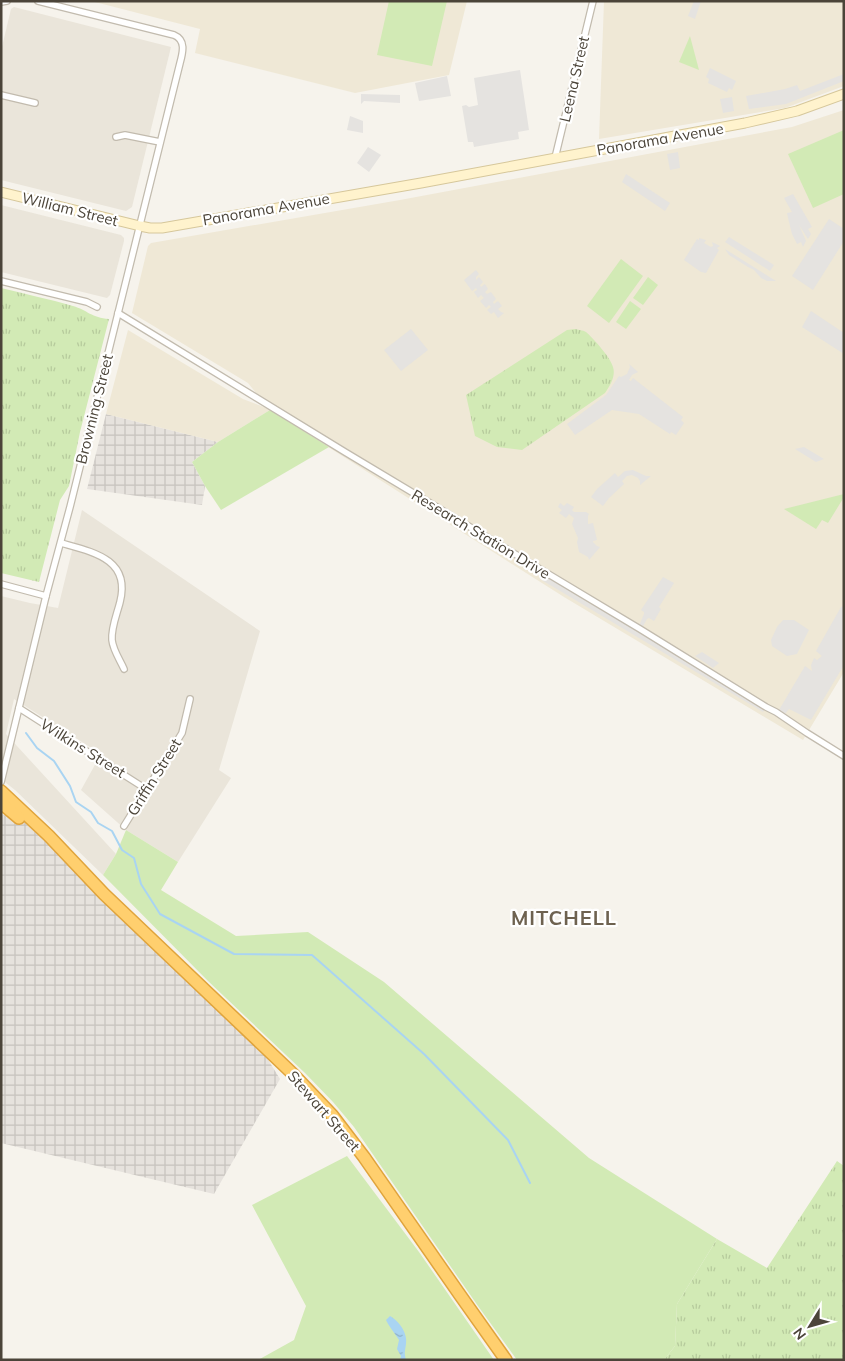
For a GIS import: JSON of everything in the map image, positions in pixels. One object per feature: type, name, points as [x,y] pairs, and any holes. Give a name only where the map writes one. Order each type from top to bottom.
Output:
[{"type":"highway","name":"Stewart Street","points":[[1,791],[49,836],[104,894]]},
{"type":"highway","name":"Stewart Street","points":[[1,803],[104,894],[293,1074],[332,1115],[364,1157],[506,1360]]},
{"type":"highway","points":[[1,816],[11,816],[24,822]]},
{"type":"street","points":[[1,2],[8,1]]},
{"type":"street","name":"Browning Street","points":[[1,782],[183,46],[178,37],[38,1]]},
{"type":"street","name":"Leena Street","points":[[555,158],[593,1]]},
{"type":"street","name":"Panorama Avenue","points":[[140,226],[162,228],[421,183],[782,116],[844,94]]},
{"type":"street","points":[[1,95],[35,103]]},
{"type":"street","points":[[116,137],[125,135],[160,142]]},
{"type":"street","name":"William Street","points":[[1,192],[140,226]]},
{"type":"street","points":[[1,281],[87,302],[97,307]]},
{"type":"street","name":"Research Station Drive","points":[[118,313],[640,629],[844,756]]},
{"type":"street","points":[[61,543],[104,556],[120,575],[122,589],[112,640],[124,669]]},
{"type":"street","points":[[1,584],[46,596]]},
{"type":"street","name":"Griffin Street","points":[[124,826],[182,733],[190,699]]},
{"type":"street","name":"Wilkins Street","points":[[19,708],[146,789]]},
{"type":"shaded area","points":[[91,1],[467,1],[449,75],[355,93],[195,53],[200,29]]},
{"type":"shaded area","points":[[604,1],[844,1],[844,86],[785,108],[599,139]]},
{"type":"shaded area","points":[[694,1],[701,1],[695,19],[688,16]]},
{"type":"shaded area","points":[[14,7],[171,47],[132,207],[126,211],[1,180],[1,51],[11,9]]},
{"type":"shaded area","points":[[710,68],[736,81],[732,90],[729,88],[727,92],[708,83],[709,79],[706,77]]},
{"type":"shaded area","points":[[520,70],[529,130],[518,132],[519,139],[474,147],[473,142],[468,142],[462,106],[478,105],[474,78]]},
{"type":"shaded area","points":[[844,74],[844,81],[786,104],[749,109],[746,96],[797,85],[800,91]]},
{"type":"shaded area","points":[[447,76],[451,96],[419,101],[415,83]]},
{"type":"shaded area","points":[[361,94],[400,95],[400,103],[364,101],[361,104]]},
{"type":"shaded area","points":[[732,97],[734,111],[723,113],[720,99]]},
{"type":"shaded area","points":[[844,110],[844,672],[803,740],[564,597],[270,410],[218,442],[106,414],[128,330],[243,399],[269,409],[248,383],[132,313],[148,246],[151,243],[400,200],[792,127]]},
{"type":"shaded area","points":[[350,116],[363,121],[363,133],[347,130]]},
{"type":"shaded area","points":[[368,147],[381,155],[369,172],[357,163]]},
{"type":"shaded area","points":[[678,152],[680,168],[670,170],[667,154]]},
{"type":"shaded area","points":[[626,174],[670,203],[665,211],[622,182]]},
{"type":"shaded area","points":[[793,194],[812,227],[808,229],[811,234],[808,239],[799,225],[806,241],[803,247],[801,242],[797,244],[792,234],[787,213],[792,212],[784,198]]},
{"type":"shaded area","points":[[1,205],[121,235],[124,241],[110,295],[107,298],[1,272]]},
{"type":"shaded area","points":[[829,219],[844,229],[844,241],[813,290],[792,276]]},
{"type":"shaded area","points":[[729,237],[774,265],[770,271],[725,242]]},
{"type":"shaded area","points":[[699,238],[706,240],[704,243],[711,247],[713,246],[712,242],[720,246],[717,248],[719,250],[706,273],[701,272],[684,260]]},
{"type":"shaded area","points":[[725,249],[776,281],[767,281],[761,278],[754,270],[729,255]]},
{"type":"shaded area","points":[[476,270],[479,274],[476,280],[479,277],[483,282],[480,285],[481,287],[485,284],[488,289],[485,292],[487,294],[491,292],[496,299],[493,302],[494,304],[498,301],[502,306],[498,309],[504,313],[498,318],[494,312],[491,314],[487,310],[491,307],[489,305],[486,308],[480,301],[484,298],[481,295],[478,298],[474,292],[477,290],[476,288],[472,291],[464,280]]},
{"type":"shaded area","points":[[811,311],[844,333],[844,354],[802,327]]},
{"type":"shaded area","points":[[411,329],[428,350],[401,371],[384,350]]},
{"type":"shaded area","points":[[629,364],[638,372],[632,375],[629,380],[631,381],[633,378],[683,417],[681,420],[684,423],[676,435],[671,432],[670,434],[639,414],[612,410],[575,435],[567,424],[606,395],[619,376],[627,374],[630,367]]},
{"type":"shaded area","points":[[106,414],[218,442],[192,462],[205,486],[202,505],[87,489]]},
{"type":"shaded area","points":[[804,447],[824,459],[816,462],[795,449]]},
{"type":"shaded area","points":[[633,470],[646,476],[651,476],[640,485],[638,478],[632,475],[627,476],[622,481],[624,484],[603,506],[591,497],[615,473],[618,477],[625,471]]},
{"type":"shaded area","points":[[560,503],[564,506],[567,503],[574,507],[572,510],[574,512],[586,512],[589,514],[588,524],[593,523],[597,540],[593,542],[600,547],[589,560],[588,557],[579,552],[578,538],[572,524],[574,518],[569,514],[566,518],[559,513],[562,510],[558,507]]},
{"type":"shaded area","points":[[82,510],[260,631],[219,770],[231,778],[178,862],[126,830],[81,790],[101,754],[14,699],[6,734],[116,854],[103,875],[15,790],[1,779],[1,596],[58,608]]},
{"type":"shaded area","points":[[545,572],[766,707],[763,712],[540,579]]},
{"type":"shaded area","points":[[663,577],[674,583],[659,607],[661,609],[654,621],[649,618],[647,619],[642,628],[639,626],[644,612],[641,610]]},
{"type":"shaded area","points":[[844,606],[844,665],[811,720],[789,709],[785,714],[779,710],[805,666],[812,671],[811,665],[814,658],[817,660],[822,656],[816,651],[841,607]]},
{"type":"shaded area","points":[[783,620],[794,620],[809,630],[797,654],[787,656],[772,646],[771,640],[777,627]]},
{"type":"shaded area","points":[[702,652],[719,663],[713,668],[695,656]]},
{"type":"shaded area","points":[[6,815],[24,822],[104,894],[254,1037],[280,1079],[214,1194],[1,1143],[1,816]]},
{"type":"green space","points":[[389,1],[447,1],[432,66],[377,55]]},
{"type":"green space","points":[[690,36],[699,70],[679,62]]},
{"type":"green space","points":[[844,130],[844,194],[813,208],[788,154]]},
{"type":"green space","points":[[621,259],[643,276],[609,323],[587,306]]},
{"type":"green space","points":[[648,277],[658,285],[643,305],[633,298]]},
{"type":"green space","points":[[1,288],[73,306],[98,317],[109,319],[80,432],[69,486],[60,500],[39,582],[1,573]]},
{"type":"green space","points":[[630,301],[641,309],[626,329],[616,322]]},
{"type":"green space","points":[[567,330],[585,331],[612,363],[613,377],[605,393],[522,450],[497,447],[475,436],[466,395]]},
{"type":"green space","points":[[270,410],[329,447],[221,510],[192,462],[218,442]]},
{"type":"green space","points":[[844,494],[828,523],[822,520],[816,529],[784,509]]},
{"type":"green space","points":[[126,830],[178,862],[161,890],[236,936],[308,932],[384,982],[589,1158],[717,1239],[677,1304],[675,1346],[664,1360],[517,1360],[354,1127],[333,1102],[208,981],[103,875],[116,854]]},
{"type":"green space","points":[[347,1156],[419,1252],[494,1360],[258,1360],[294,1340],[306,1306],[252,1205]]},
{"type":"green space","points":[[837,1161],[844,1166],[844,1360],[664,1360],[675,1346],[677,1304],[717,1239],[767,1268]]},
{"type":"water","points":[[390,1316],[400,1324],[406,1336],[406,1360],[400,1360],[401,1356],[397,1349],[399,1340],[386,1320]]},
{"type":"waterway","points":[[26,733],[37,748],[54,761],[70,786],[76,802],[91,812],[98,823],[112,831],[122,850],[134,858],[141,884],[160,914],[234,954],[312,955],[424,1054],[508,1140],[530,1183]]},
{"type":"district","name":"MITCHELL","points":[[564,917]]}]
